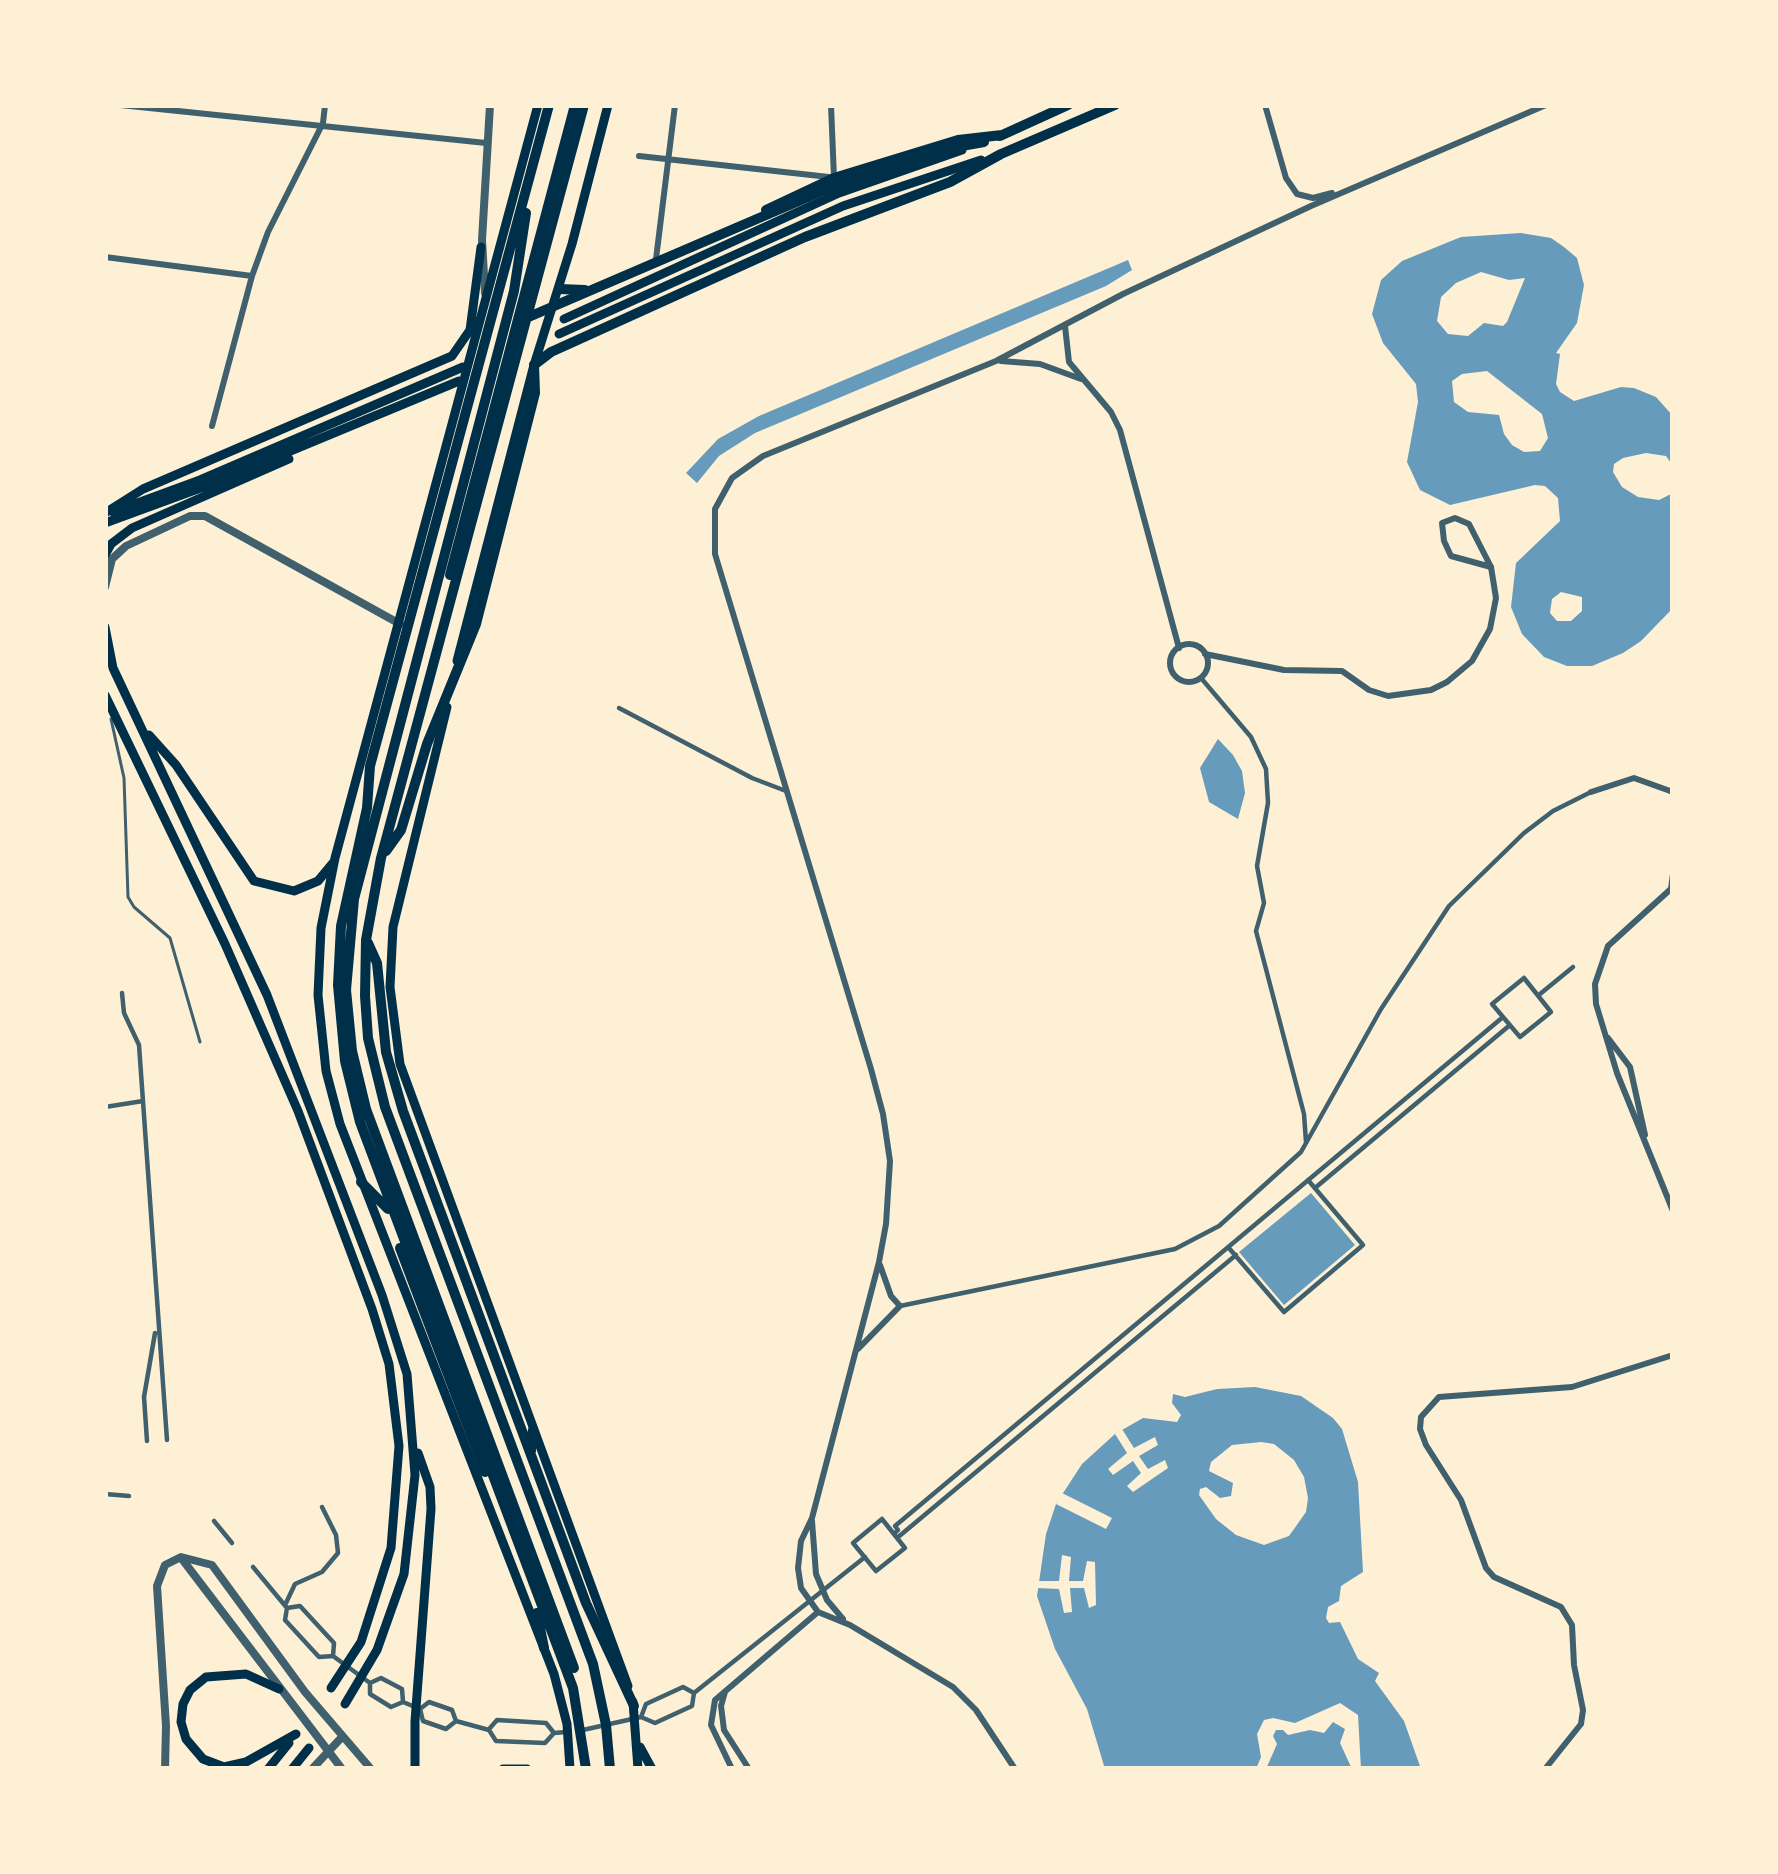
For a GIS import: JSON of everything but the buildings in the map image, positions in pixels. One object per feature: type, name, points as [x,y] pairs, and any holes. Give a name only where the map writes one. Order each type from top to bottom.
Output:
[{"type":"highway","points":[[552,105],[370,766],[367,808],[346,896],[338,960],[344,1061],[360,1121],[573,1688],[589,1769]]},
{"type":"highway","points":[[552,105],[514,291],[376,808],[350,923],[347,1022],[366,1109],[573,1665],[588,1726],[589,1769]]},
{"type":"highway","points":[[580,105],[381,858],[366,940],[366,1021],[385,1107],[592,1664],[613,1769]]},
{"type":"highway","points":[[580,105],[455,551],[420,719],[388,841],[373,924],[368,994],[376,1059],[389,1106],[597,1662],[611,1722],[613,1769]]},
{"type":"highway","points":[[376,808],[375,762],[472,396],[493,339],[512,324],[835,183],[984,142],[1068,105]]},
{"type":"highway","points":[[381,858],[401,830],[427,744],[471,640],[535,393],[534,365],[551,352],[783,246],[950,182],[1001,154],[1114,105]]},
{"type":"highway","points":[[559,289],[585,290],[835,183],[958,140],[1002,135]]},
{"type":"highway","points":[[383,684],[419,585]]},
{"type":"highway","points":[[366,940],[377,963],[390,1070],[528,1432],[530,1454],[586,1604],[637,1712]]},
{"type":"highway","points":[[347,1022],[340,1050],[357,1126],[541,1623],[544,1648]]},
{"type":"highway","points":[[361,1182],[395,1215]]},
{"type":"main road","points":[[538,105],[335,858],[321,928],[320,1031],[340,1124],[564,1707],[570,1769]]},
{"type":"main road","points":[[608,105],[476,577],[399,897],[390,987],[404,1079],[528,1432],[624,1667],[637,1712],[638,1769]]},
{"type":"main road","points":[[564,319],[839,193],[984,142]]},
{"type":"main road","points":[[559,334],[843,206],[1001,154]]},
{"type":"main road","points":[[105,516],[143,489],[452,356],[470,330],[482,247]]},
{"type":"main road","points":[[105,516],[463,367]]},
{"type":"main road","points":[[105,516],[141,512],[459,381]]},
{"type":"main road","points":[[105,555],[110,544],[132,528],[366,422]]},
{"type":"main road","points":[[105,627],[113,668],[267,995],[398,1342],[412,1400],[415,1504],[404,1574],[377,1650],[345,1704]]},
{"type":"main road","points":[[107,700],[274,1054],[341,1221],[389,1364],[399,1446],[391,1548],[361,1642],[332,1688]]},
{"type":"main road","points":[[142,728],[176,764],[254,881],[274,889],[303,889],[324,875],[335,858]]},
{"type":"main road","points":[[415,1447],[430,1487],[431,1509],[415,1769]]},
{"type":"main road","points":[[268,1769],[296,1734],[246,1762],[224,1767],[203,1759],[185,1739],[183,1704],[190,1690],[206,1677],[245,1673],[279,1689]]},
{"type":"main road","points":[[638,1742],[652,1769]]},
{"type":"main road","points":[[292,1769],[309,1748]]},
{"type":"main road","points":[[502,1769],[527,1769]]},
{"type":"street","points":[[119,105],[486,143]]},
{"type":"street","points":[[212,426],[252,276],[291,182],[323,123],[325,105]]},
{"type":"street","points":[[487,307],[482,247],[490,105]]},
{"type":"street","points":[[656,259],[675,105]]},
{"type":"street","points":[[639,156],[797,170],[835,183],[831,105]]},
{"type":"street","points":[[1041,118],[1048,105]]},
{"type":"street","points":[[1264,105],[1286,178],[1297,194],[1313,198],[1352,188]]},
{"type":"street","points":[[1016,1769],[976,1711],[953,1687],[850,1625],[818,1612],[801,1588],[801,1541],[812,1518],[879,1262],[890,1181],[886,1126],[715,554],[713,525],[720,496],[741,470],[763,456],[996,361],[1123,294],[1546,105]]},
{"type":"street","points":[[105,257],[252,276]]},
{"type":"street","points":[[1065,326],[1069,362],[1112,412],[1120,430],[1179,647],[1170,664],[1175,676],[1185,682],[1201,678],[1208,664],[1205,654]]},
{"type":"street","points":[[996,361],[1040,364],[1084,380]]},
{"type":"street","points":[[105,587],[112,559],[126,546],[190,516],[206,516],[400,624]]},
{"type":"street","points":[[1179,647],[1191,644],[1205,654],[1284,670],[1342,671],[1378,694],[1431,690],[1461,673],[1483,645],[1496,598],[1491,567],[1469,524],[1455,518],[1442,523],[1451,556],[1491,567]]},
{"type":"street","points":[[1201,678],[1241,723],[1266,769],[1268,803],[1257,866],[1264,903],[1256,931],[1304,1114],[1306,1142]]},
{"type":"street","points":[[620,708],[790,793]]},
{"type":"street","points":[[856,1351],[900,1306],[1188,1244],[1219,1226],[1288,1168],[1448,906],[1524,833],[1553,811],[1634,778],[1673,792]]},
{"type":"street","points":[[1673,874],[1672,888],[1625,927],[1599,964],[1596,1004],[1673,1211]]},
{"type":"street","points":[[1538,995],[1573,967]]},
{"type":"street","points":[[1524,978],[1538,995],[1551,1012],[1520,1037],[1492,1004],[1524,978]]},
{"type":"street","points":[[122,993],[124,1013],[139,1046],[167,1440]]},
{"type":"street","points":[[896,1536],[895,1526],[1503,1017]]},
{"type":"street","points":[[1315,1188],[1510,1025]]},
{"type":"street","points":[[1606,1035],[1630,1067],[1646,1138]]},
{"type":"street","points":[[105,1107],[143,1101]]},
{"type":"street","points":[[1228,1246],[1284,1312],[1363,1245],[1308,1180]]},
{"type":"street","points":[[896,1536],[1236,1255]]},
{"type":"street","points":[[879,1262],[891,1296],[900,1306]]},
{"type":"street","points":[[885,1317],[891,1296]]},
{"type":"street","points":[[147,1441],[144,1397],[157,1322]]},
{"type":"street","points":[[1545,1769],[1581,1724],[1572,1624],[1561,1607],[1494,1577],[1486,1568],[1461,1500],[1426,1445],[1421,1417],[1438,1397],[1572,1387],[1673,1354]]},
{"type":"street","points":[[105,1494],[130,1496]]},
{"type":"street","points":[[322,1507],[336,1535],[338,1553],[322,1572],[295,1584],[285,1620],[319,1657],[333,1656],[370,1682]]},
{"type":"street","points":[[812,1518],[813,1563],[822,1592],[850,1625]]},
{"type":"street","points":[[882,1520],[905,1548],[876,1571],[865,1557],[853,1543],[882,1520]]},
{"type":"street","points":[[214,1521],[232,1543]]},
{"type":"street","points":[[637,1712],[655,1723],[692,1706],[694,1693],[865,1557]]},
{"type":"street","points":[[181,1558],[342,1769]]},
{"type":"street","points":[[165,1769],[157,1586],[165,1565],[181,1558],[212,1565],[370,1769]]},
{"type":"street","points":[[253,1567],[286,1606],[300,1606],[334,1643],[333,1656]]},
{"type":"street","points":[[732,1769],[710,1719],[715,1700],[818,1612]]},
{"type":"street","points":[[370,1682],[381,1678],[402,1689],[403,1702]]},
{"type":"street","points":[[370,1682],[370,1694],[391,1707],[403,1702],[420,1709]]},
{"type":"street","points":[[456,1721],[488,1730],[496,1741],[545,1744],[554,1733],[596,1728],[682,1687],[694,1693]]},
{"type":"street","points":[[726,1690],[720,1719],[729,1742],[749,1769]]},
{"type":"street","points":[[420,1709],[429,1702],[452,1710],[456,1721]]},
{"type":"street","points":[[420,1709],[423,1721],[446,1729],[456,1721]]},
{"type":"street","points":[[488,1730],[497,1720],[546,1723],[554,1733]]},
{"type":"street","points":[[312,1769],[342,1737]]},
{"type":"lane","points":[[107,700],[124,778],[128,897],[170,938],[200,1042]]},
{"type":"water","points":[[1521,233],[1551,238],[1564,247],[1577,258],[1584,285],[1577,323],[1556,353],[1560,354],[1556,384],[1560,392],[1574,401],[1621,387],[1634,388],[1656,397],[1673,416],[1673,466],[1666,456],[1646,453],[1623,458],[1614,464],[1613,472],[1622,487],[1638,497],[1659,500],[1673,493],[1673,608],[1641,641],[1592,666],[1567,666],[1544,657],[1522,634],[1511,607],[1516,563],[1560,521],[1558,498],[1545,486],[1535,485],[1450,505],[1420,490],[1407,462],[1418,402],[1416,384],[1383,343],[1372,314],[1381,280],[1402,261],[1461,237]],"holes":[[[1481,272],[1509,280],[1525,278],[1507,322],[1503,326],[1484,323],[1468,336],[1448,334],[1437,321],[1441,297],[1456,283]],[[1487,371],[1542,414],[1548,438],[1540,451],[1524,452],[1512,445],[1499,415],[1468,412],[1454,402],[1452,381],[1462,374]],[[1561,592],[1582,597],[1582,611],[1571,621],[1557,621],[1550,613],[1552,599]]]},
{"type":"water","points":[[1128,260],[1132,270],[1106,286],[755,433],[719,456],[697,483],[686,473],[718,439],[759,416]]},
{"type":"water","points":[[1218,739],[1242,771],[1245,793],[1238,819],[1209,802],[1200,768]]},
{"type":"water","points":[[1311,1193],[1355,1245],[1284,1305],[1239,1252]]},
{"type":"water","points":[[1255,1387],[1301,1396],[1342,1429],[1358,1482],[1363,1572],[1341,1586],[1339,1601],[1328,1607],[1326,1618],[1329,1623],[1340,1622],[1358,1659],[1379,1673],[1375,1681],[1404,1721],[1421,1769],[1361,1769],[1358,1715],[1340,1703],[1295,1723],[1264,1720],[1257,1734],[1261,1757],[1256,1769],[1105,1769],[1087,1709],[1055,1649],[1037,1596],[1046,1534],[1056,1504],[1082,1464],[1115,1434],[1143,1418],[1177,1422],[1181,1415],[1172,1403],[1173,1394],[1185,1397]],"holes":[[[1274,1444],[1294,1460],[1308,1498],[1306,1512],[1289,1536],[1264,1545],[1236,1535],[1216,1519],[1199,1495],[1206,1487],[1220,1498],[1231,1496],[1233,1483],[1209,1471],[1211,1462],[1232,1445]]]},
{"type":"water","points":[[1333,1722],[1345,1729],[1340,1743],[1352,1769],[1266,1769],[1277,1744],[1276,1730],[1288,1735],[1310,1730],[1324,1733]]},
{"type":"pier","points":[[1122,1429],[1134,1448],[1155,1437],[1158,1445],[1139,1456],[1148,1469],[1165,1460],[1168,1468],[1133,1492],[1127,1486],[1141,1473],[1133,1461],[1113,1475],[1108,1469],[1127,1453],[1115,1434]]},
{"type":"pier","points":[[1062,1493],[1112,1518],[1106,1529],[1056,1504]]},
{"type":"pier","points":[[1062,1555],[1071,1557],[1069,1581],[1083,1581],[1087,1561],[1095,1562],[1096,1605],[1089,1608],[1084,1588],[1070,1588],[1072,1612],[1064,1613],[1059,1589],[1037,1588],[1038,1581],[1059,1581]]}]
